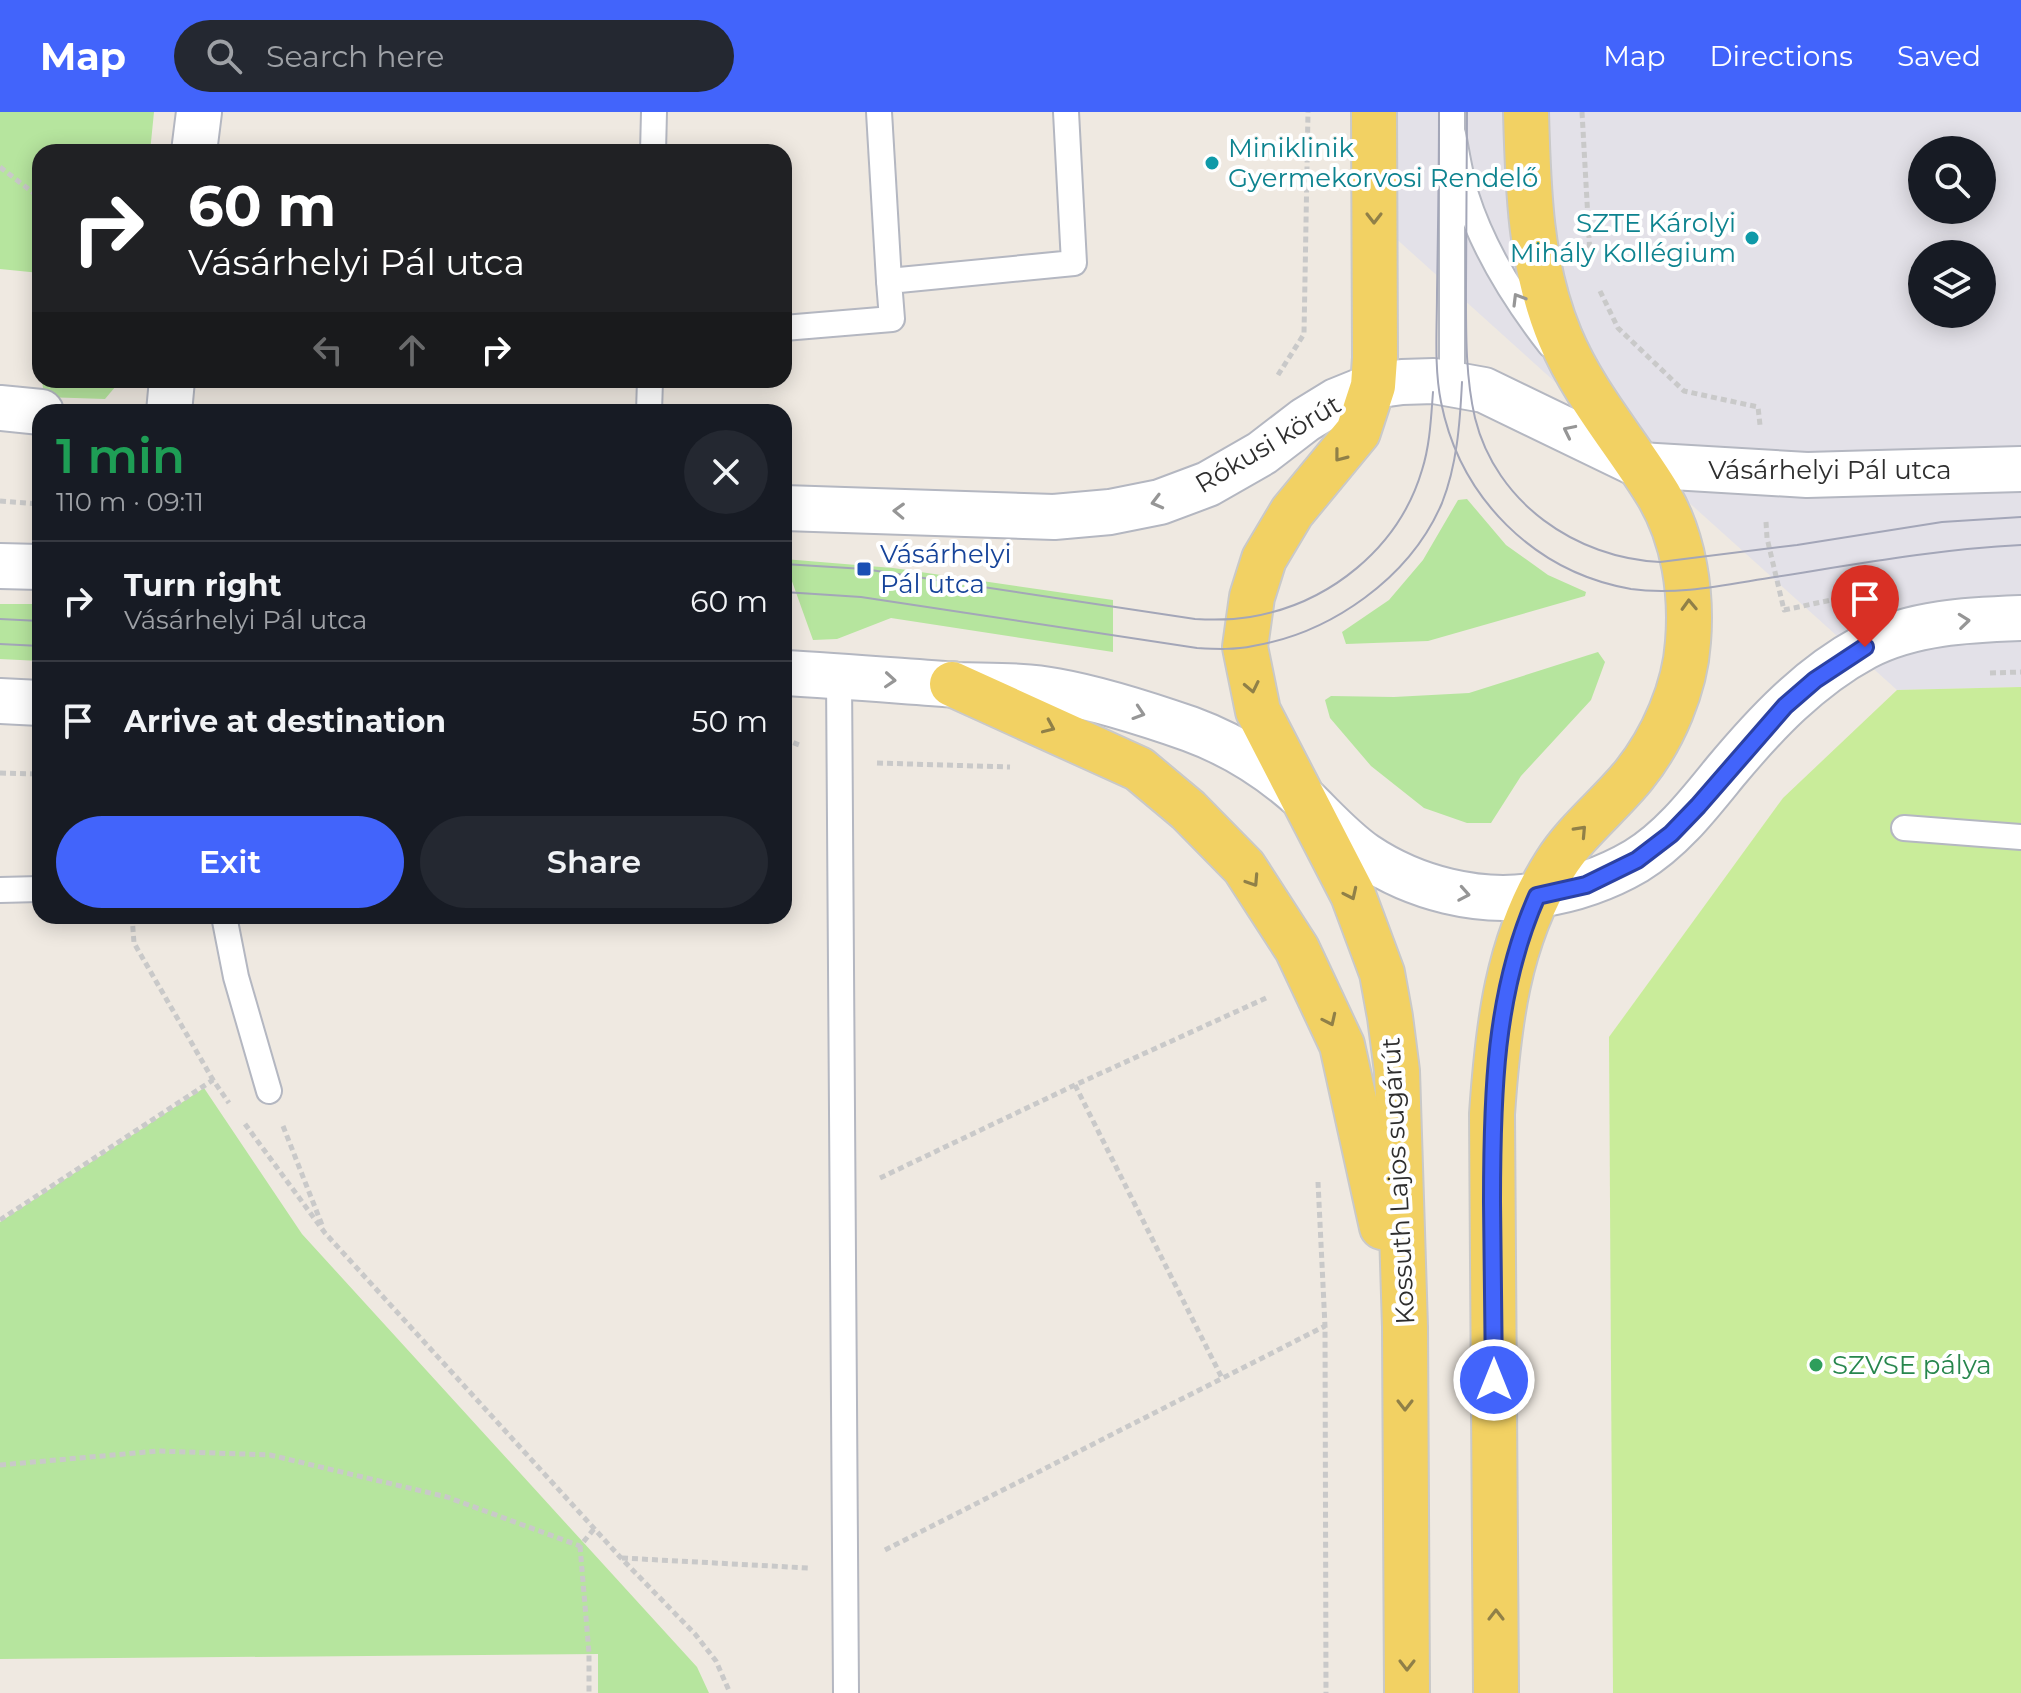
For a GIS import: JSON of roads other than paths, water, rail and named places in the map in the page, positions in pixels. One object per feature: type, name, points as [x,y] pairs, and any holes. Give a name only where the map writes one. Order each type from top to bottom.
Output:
[{"type":"main road","points":[[195,144],[199,112]]},
{"type":"main road","name":"Kossuth Lajos sugárút","points":[[1374,112],[1373,386],[1358,432],[1292,512],[1264,559],[1248,618],[1245,647],[1258,711],[1353,895],[1382,973],[1390,1017],[1397,1071],[1405,1327],[1407,1693]]},
{"type":"main road","points":[[1496,1693],[1492,1114],[1497,1047],[1509,975],[1522,931],[1537,896],[1573,840],[1634,776],[1668,718],[1682,678],[1690,608],[1676,534],[1661,499],[1598,407],[1561,339],[1542,286],[1529,207],[1526,112]]},
{"type":"main road","name":"Rókusi körút","points":[[792,508],[1054,517],[1110,512],[1160,502],[1208,484],[1262,453],[1336,401],[1373,386],[1423,381],[1484,390],[1639,465]]},
{"type":"main road","points":[[0,408],[32,411]]},
{"type":"main road","name":"Vásárhelyi Pál utca","points":[[1639,465],[1807,475],[2021,469]]},
{"type":"main road","points":[[0,566],[32,567]]},
{"type":"main road","points":[[792,673],[1054,690],[1181,726],[1228,746],[1261,765],[1364,854],[1398,873],[1435,888],[1500,898],[1537,896],[1586,885],[1637,860],[1671,834],[1698,806],[1785,706],[1815,680],[1865,647],[1908,630],[1962,620],[2021,618]]},
{"type":"main road","points":[[952,684],[1139,769],[1188,810],[1244,867],[1297,949],[1342,1045],[1405,1327]]},
{"type":"main road","points":[[0,701],[32,703]]},
{"type":"lane","points":[[653,144],[654,112]]},
{"type":"lane","points":[[792,327],[892,319],[879,112]]},
{"type":"lane","points":[[889,281],[1074,263],[1066,112]]},
{"type":"lane","points":[[1452,123],[1466,194],[1482,237],[1530,319],[1598,407]]},
{"type":"lane","points":[[1452,123],[1452,384]]},
{"type":"lane","points":[[839,676],[846,1693]]},
{"type":"lane","points":[[1904,828],[2021,837]]},
{"type":"lane","points":[[0,890],[32,889]]},
{"type":"lane","points":[[226,924],[236,977],[269,1091]]},
{"type":"tram line","points":[[1439,112],[1436,348],[1441,402],[1465,469],[1484,499],[1533,548],[1563,566],[1596,580],[1631,589],[1667,591],[1722,586],[1929,553],[2021,545]]},
{"type":"tram line","points":[[1467,112],[1466,334],[1475,418],[1501,476],[1521,500],[1544,520],[1570,537],[1599,550],[1660,562],[1797,545],[1942,522],[2021,517]]},
{"type":"tram line","points":[[792,593],[861,597],[1197,648],[1239,648],[1282,639],[1311,629],[1365,598],[1389,578],[1428,530],[1442,503],[1451,474],[1459,428],[1462,382]]},
{"type":"tram line","points":[[792,564],[864,569],[1195,619],[1236,619],[1279,610],[1307,600],[1357,568],[1397,524],[1425,461],[1433,392]]},
{"type":"tram line","points":[[0,619],[32,621]]},
{"type":"tram line","points":[[0,644],[32,646]]},
{"type":"place","name":"Miniklinik Gyermekorvosi Rendelő","points":[[1212,163]]},
{"type":"place","name":"SZTE Károlyi Mihály Kollégium","points":[[1752,238]]},
{"type":"place","name":"Vásárhelyi Pál utca","points":[[864,569]]},
{"type":"place","name":"SZVSE pálya","points":[[1816,1365]]}]
